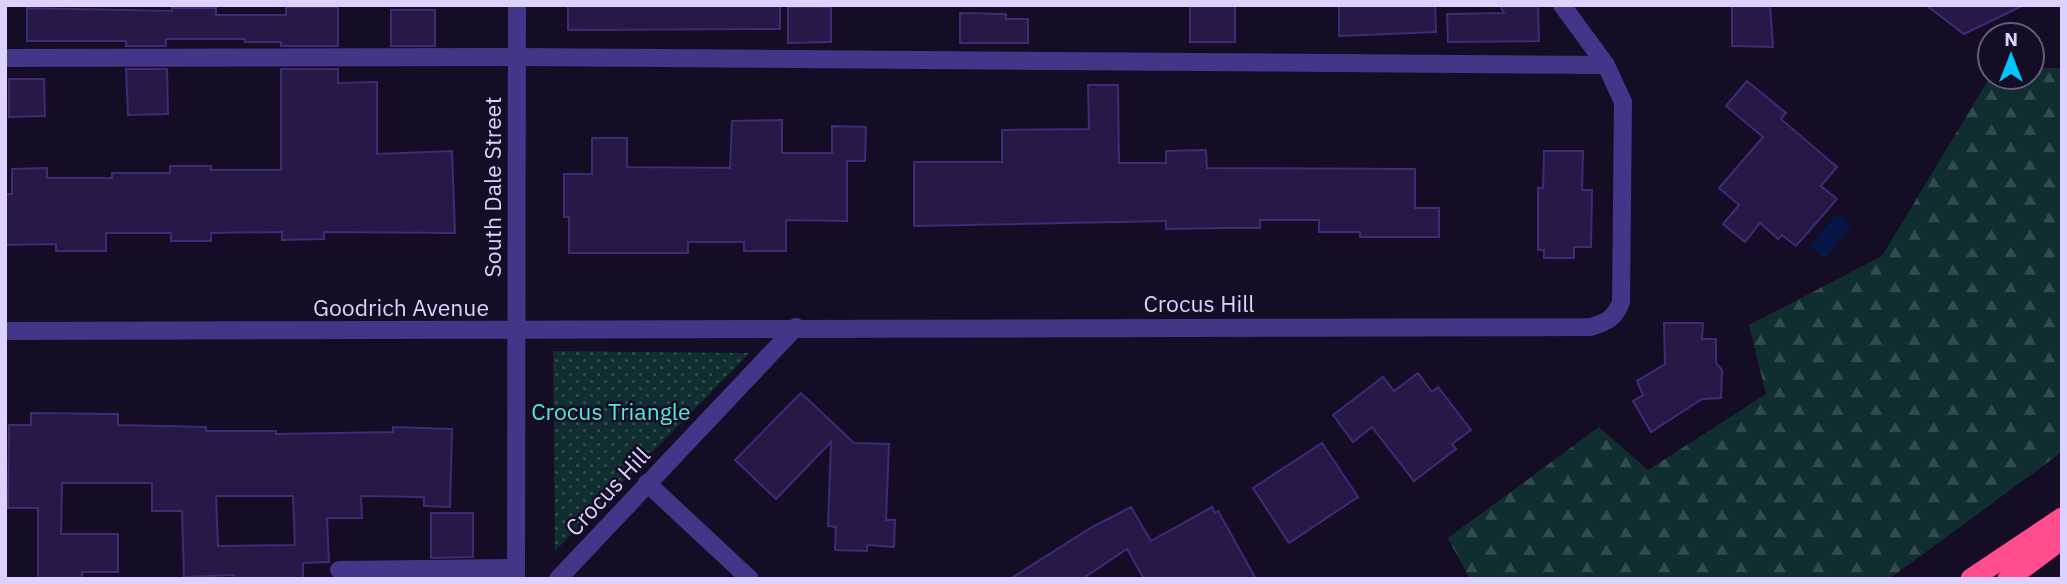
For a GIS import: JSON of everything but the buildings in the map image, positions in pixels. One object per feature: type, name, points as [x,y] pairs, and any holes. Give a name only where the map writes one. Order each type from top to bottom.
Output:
[{"type":"highway","points":[[1971,579],[2062,518]]},
{"type":"highway","points":[[2008,579],[2062,539]]},
{"type":"street","name":"South Dale Street","points":[[516,573],[517,5]]},
{"type":"street","name":"Crocus Hill","points":[[558,579],[796,327],[1591,327],[1605,323],[1617,314],[1623,286],[1623,102],[1606,65],[1562,5]]},
{"type":"street","points":[[5,58],[517,57],[1606,65]]},
{"type":"street","name":"Goodrich Avenue","points":[[5,331],[516,331],[796,327]]},
{"type":"street","points":[[647,482],[750,579]]},
{"type":"street","points":[[339,570],[516,573]]},
{"type":"green space","points":[[2046,68],[2062,68],[2062,452],[1889,579],[1470,579],[1448,538],[1599,427],[1648,470],[1766,394],[1749,325],[1882,256],[1982,91],[2046,91]]},
{"type":"green space","name":"Crocus Triangle","points":[[553,351],[750,353],[555,551]]},
{"type":"shaded area","points":[[1837,214],[1851,227],[1825,258],[1810,246]]}]
